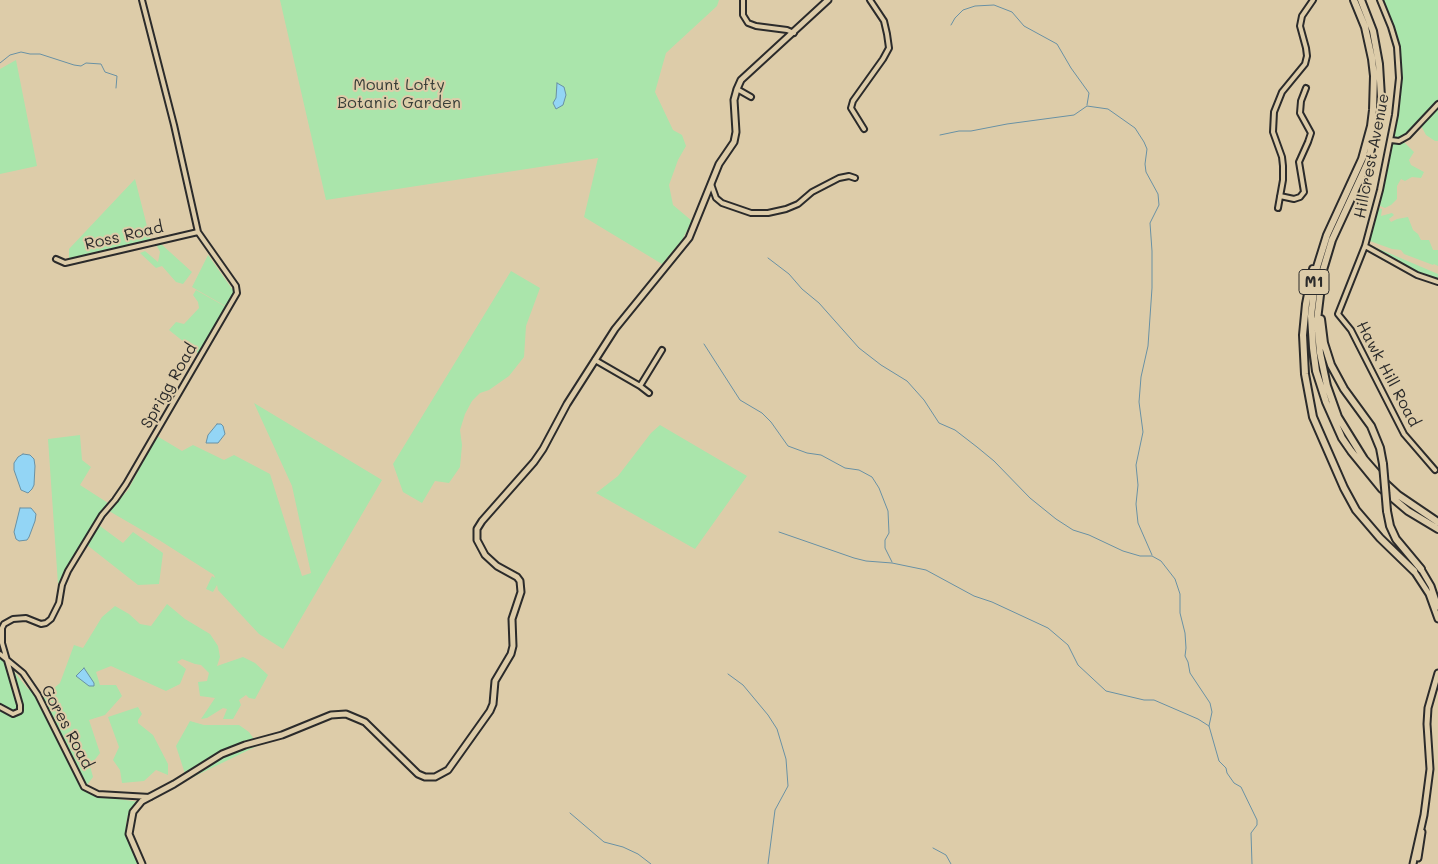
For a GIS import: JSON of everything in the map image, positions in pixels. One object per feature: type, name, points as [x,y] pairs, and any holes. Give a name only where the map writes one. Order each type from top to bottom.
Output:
[{"type":"highway","name":"M1","points":[[1354,0],[1369,43],[1374,76],[1371,126],[1356,175],[1327,235],[1314,283],[1311,334],[1318,379],[1334,423],[1360,465],[1395,501],[1438,529]]},
{"type":"highway","name":"M1","points":[[1361,0],[1377,47],[1380,80],[1379,114],[1368,162],[1332,240],[1322,270],[1318,304],[1320,353],[1327,386],[1338,417],[1354,446],[1379,477],[1411,505],[1438,522]]},
{"type":"highway","points":[[1356,175],[1331,218],[1310,280],[1304,335],[1308,393],[1316,426],[1349,498],[1363,519],[1380,538],[1417,570]]},
{"type":"highway","name":"M1","points":[[1322,270],[1321,320],[1324,344],[1336,375],[1376,436],[1383,464],[1390,526],[1398,543],[1417,570]]},
{"type":"main road","points":[[142,864],[129,834],[130,824],[136,807],[142,801],[174,784],[222,754],[245,745],[282,735],[331,714],[352,715],[365,722],[418,774],[425,777],[435,777],[448,770],[494,704],[495,681],[511,654],[512,619],[521,592],[521,585],[517,577],[497,566],[485,555],[478,540],[477,529],[544,450],[566,404],[619,324],[689,238],[719,164],[735,136],[734,100],[736,89],[747,74],[828,0]]},
{"type":"main road","points":[[1417,570],[1431,586],[1438,608]]},
{"type":"main road","points":[[1417,570],[1429,594],[1438,619]]},
{"type":"main road","points":[[1415,864],[1430,769],[1427,724],[1428,708],[1438,673]]},
{"type":"main road","points":[[1415,864],[1432,770],[1429,713],[1438,679]]},
{"type":"street","name":"Sprigg Road","points":[[0,707],[13,714],[17,714],[20,711],[20,705],[2,643],[2,628],[9,620],[13,619],[26,618],[41,624],[51,619],[59,603],[62,585],[68,571],[102,515],[126,484],[237,293],[236,286],[198,232],[174,125],[142,0]]},
{"type":"street","points":[[743,0],[743,15],[748,23],[794,33]]},
{"type":"street","points":[[864,129],[851,108],[853,101],[889,48],[884,21],[870,0]]},
{"type":"street","points":[[1278,208],[1283,166],[1282,157],[1273,132],[1274,112],[1282,92],[1305,64],[1306,48],[1300,26],[1302,16],[1313,0]]},
{"type":"street","name":"Hillcrest Avenue","points":[[1338,314],[1365,246],[1380,190],[1395,115],[1399,78],[1397,46],[1392,27],[1380,0]]},
{"type":"street","points":[[1280,196],[1294,199],[1300,197],[1304,192],[1299,162],[1311,133],[1300,113],[1300,101],[1306,88]]},
{"type":"street","points":[[736,89],[751,97]]},
{"type":"street","points":[[1391,140],[1399,141],[1408,136],[1438,104]]},
{"type":"street","points":[[711,184],[716,198],[722,203],[750,213],[768,213],[780,211],[798,204],[812,192],[839,178],[849,176],[855,178]]},
{"type":"street","name":"Ross Road","points":[[56,259],[65,263],[198,232]]},
{"type":"street","points":[[1365,246],[1417,275],[1438,282]]},
{"type":"street","name":"Hawk Hill Road","points":[[1338,314],[1352,330],[1404,434],[1435,470]]},
{"type":"street","points":[[640,386],[662,350]]},
{"type":"street","points":[[595,360],[650,393]]},
{"type":"street","name":"Gores Road","points":[[0,654],[23,673],[38,695],[84,787],[98,794],[150,797]]},
{"type":"green space","name":"Mount Lofty Botanic Garden","points":[[280,0],[719,0],[717,6],[666,53],[655,92],[673,130],[682,135],[686,146],[678,160],[669,185],[673,205],[692,221],[682,240],[662,264],[584,217],[598,158],[326,200]]},
{"type":"green space","points":[[1380,0],[1438,0],[1438,141],[1426,135],[1419,122],[1402,140],[1414,152],[1409,160],[1411,165],[1424,172],[1421,178],[1412,177],[1405,181],[1401,179],[1397,186],[1397,199],[1385,208],[1376,204],[1391,140],[1399,78],[1396,44]]},
{"type":"green space","points":[[16,60],[37,166],[0,174],[0,69]]},
{"type":"green space","points":[[135,179],[150,243],[69,262],[69,249]]},
{"type":"green space","points":[[1378,208],[1382,209],[1381,216],[1392,213],[1394,215],[1389,219],[1391,222],[1408,217],[1413,230],[1421,240],[1429,240],[1433,250],[1438,250],[1438,266],[1404,254],[1401,250],[1392,249],[1367,240],[1373,217],[1375,218]]},
{"type":"green space","points":[[160,243],[192,272],[183,284],[176,282],[162,266],[156,268],[140,253],[145,251],[158,262],[160,252],[156,244]]},
{"type":"green space","points":[[1370,245],[1438,274],[1438,282],[1417,275],[1369,248]]},
{"type":"green space","points":[[208,255],[235,293],[227,307],[192,287]]},
{"type":"green space","points":[[511,271],[540,288],[526,326],[524,357],[509,376],[489,390],[480,393],[472,401],[460,430],[462,445],[460,467],[449,483],[435,481],[422,503],[403,492],[393,464]]},
{"type":"green space","points":[[196,290],[226,307],[199,354],[169,330],[176,322],[184,324],[199,308],[198,302],[193,295]]},
{"type":"green space","points":[[254,403],[382,480],[283,649],[259,634],[218,590],[217,585],[213,592],[206,589],[212,576],[215,578],[214,575],[109,511],[128,490],[157,436],[182,451],[193,445],[224,460],[234,455],[270,474],[302,576],[311,573],[292,486]]},
{"type":"green space","points":[[660,425],[747,476],[695,549],[596,493],[618,476],[651,433]]},
{"type":"green space","points":[[80,435],[82,460],[91,467],[80,485],[108,503],[58,584],[48,439]]},
{"type":"green space","points":[[100,526],[123,543],[133,532],[163,553],[159,584],[138,585],[87,545]]},
{"type":"green space","points":[[167,604],[185,619],[210,634],[218,646],[220,657],[217,666],[243,657],[255,663],[268,675],[255,699],[249,698],[246,695],[239,700],[241,705],[233,719],[223,719],[227,709],[223,708],[207,718],[201,719],[215,698],[200,696],[198,682],[207,681],[209,673],[201,665],[182,659],[177,662],[186,669],[180,684],[166,691],[111,666],[96,672],[100,685],[116,685],[122,696],[105,715],[89,720],[100,753],[90,766],[93,777],[84,789],[86,792],[96,796],[140,802],[133,807],[128,815],[126,824],[129,841],[140,864],[0,864],[0,654],[28,689],[46,695],[60,683],[74,645],[83,648],[102,617],[115,606],[129,614],[140,624],[151,626]]},
{"type":"green space","points":[[138,707],[142,714],[138,723],[153,735],[168,764],[168,775],[156,770],[144,781],[122,783],[120,770],[113,760],[119,747],[108,717]]},
{"type":"green space","points":[[190,721],[204,725],[239,725],[249,732],[256,742],[261,744],[187,780],[176,746]]},
{"type":"water","points":[[557,83],[564,87],[566,95],[563,105],[556,109],[553,103],[556,98]]},
{"type":"water","points":[[217,424],[223,426],[225,434],[218,443],[206,443],[208,435]]},
{"type":"water","points":[[23,454],[30,455],[34,459],[35,466],[34,485],[28,493],[21,490],[14,470],[14,463]]},
{"type":"water","points":[[20,508],[31,508],[36,514],[29,537],[27,540],[19,541],[16,539],[14,532]]},
{"type":"water","points":[[84,668],[94,686],[89,686],[76,676]]},
{"type":"waterway","points":[[951,25],[963,10],[975,6],[994,5],[1012,12],[1024,26],[1057,44],[1089,93],[1087,105]]},
{"type":"waterway","points":[[0,63],[10,55],[21,52],[40,54],[74,65],[81,66],[86,63],[101,64],[105,72],[117,76],[116,88]]},
{"type":"waterway","points":[[940,135],[1074,115],[1087,106],[1108,109],[1135,128],[1144,142],[1147,149],[1146,172],[1158,194],[1159,205],[1150,223],[1152,288],[1148,346],[1141,377],[1139,402],[1143,432],[1136,465],[1138,485],[1136,504],[1138,523],[1152,555]]},
{"type":"waterway","points":[[768,258],[789,274],[802,289],[819,303],[859,348],[881,365],[907,381],[924,400],[939,423],[955,430],[977,447],[994,461],[1030,498],[1056,519],[1073,530],[1089,535],[1123,551],[1140,556],[1152,556],[1161,561],[1175,579],[1180,594],[1180,613],[1185,633],[1185,656],[1190,673],[1210,703],[1212,712],[1209,726]]},
{"type":"waterway","points":[[704,344],[740,400],[762,413],[788,446],[807,453],[821,455],[845,468],[859,470],[872,477],[879,488],[888,511],[889,533],[885,540],[885,548],[892,562]]},
{"type":"waterway","points":[[779,532],[854,558],[926,570],[974,596],[992,602],[1048,628],[1068,645],[1078,665],[1106,691],[1144,700],[1154,700],[1198,719],[1209,726],[1219,761],[1226,768],[1234,783],[1241,787],[1257,820],[1257,825],[1251,833],[1252,864]]},
{"type":"waterway","points":[[728,674],[743,685],[768,715],[777,729],[786,759],[788,786],[775,810],[768,864]]},
{"type":"waterway","points":[[570,813],[604,842],[623,847],[638,854],[651,864]]},
{"type":"waterway","points":[[933,848],[946,855],[951,864]]}]
